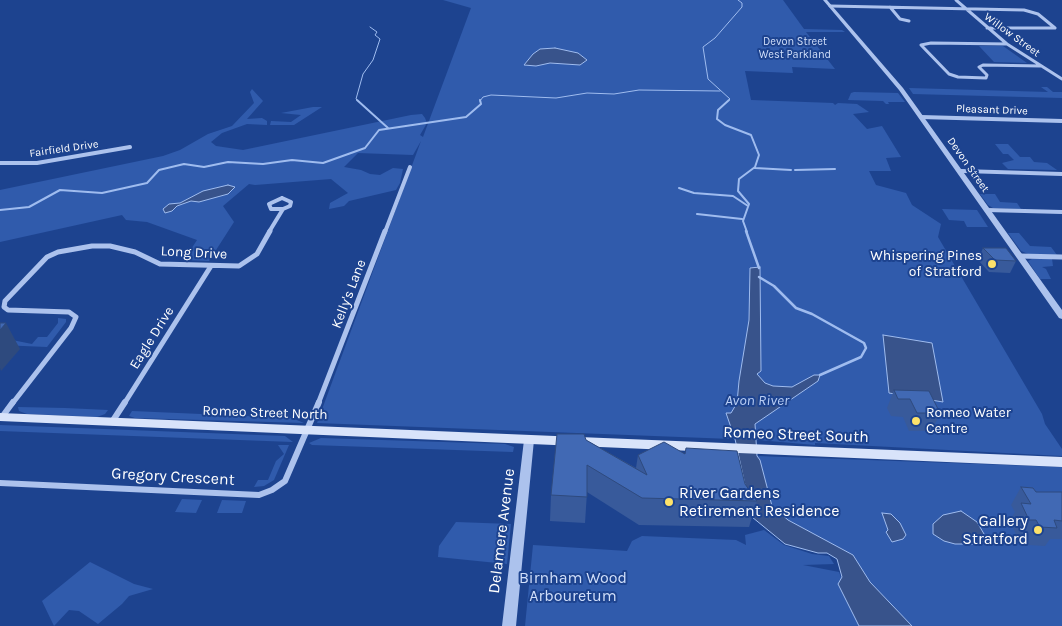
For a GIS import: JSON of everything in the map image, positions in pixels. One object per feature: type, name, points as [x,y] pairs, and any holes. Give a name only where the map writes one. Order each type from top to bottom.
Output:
[{"type":"main road","name":"Romeo Street North","points":[[1,417],[529,440]]},
{"type":"main road","name":"Romeo Street South","points":[[529,440],[1062,462]]},
{"type":"street","name":"Devon Street","points":[[825,0],[901,89],[1061,314]]},
{"type":"street","name":"Willow Street","points":[[956,0],[1008,44],[1062,79]]},
{"type":"street","points":[[830,6],[1032,11],[1055,28],[987,28]]},
{"type":"street","points":[[890,7],[900,19],[909,21]]},
{"type":"street","points":[[1008,44],[921,44],[949,74],[958,77],[987,77],[979,67],[983,65],[1040,66]]},
{"type":"street","name":"Pleasant Drive","points":[[921,117],[1062,121]]},
{"type":"street","name":"Fairfield Drive","points":[[0,163],[37,163],[130,147]]},
{"type":"street","name":"Kelly's Lane","points":[[308,430],[410,167]]},
{"type":"street","points":[[958,171],[1062,174]]},
{"type":"street","points":[[278,199],[290,200],[290,206],[282,209],[271,209],[269,204],[278,199]]},
{"type":"street","name":"Long Drive","points":[[1,417],[76,320],[75,315],[69,312],[8,310],[4,306],[5,301],[47,257],[58,252],[92,246],[110,246],[135,252],[150,261],[160,264],[239,266],[252,259],[282,209]]},
{"type":"street","points":[[987,210],[1062,212]]},
{"type":"street","points":[[1019,256],[1062,257]]},
{"type":"street","name":"Eagle Drive","points":[[112,422],[210,266]]},
{"type":"street","name":"Gregory Crescent","points":[[0,483],[260,495],[272,490],[285,481],[308,430]]},
{"type":"street","name":"Delamere Avenue","points":[[509,626],[529,440]]},
{"type":"green space","name":"Devon Street West Parkland","points":[[443,0],[783,0],[804,29],[842,30],[845,32],[806,32],[835,69],[792,67],[793,73],[745,71],[751,100],[833,103],[835,105],[838,103],[857,104],[869,112],[853,114],[867,129],[882,126],[901,157],[886,158],[891,171],[869,171],[876,185],[906,193],[912,205],[941,224],[938,237],[1042,414],[1045,424],[1062,449],[1062,456],[815,443],[815,445],[758,440],[317,423],[421,141],[413,155],[358,153],[344,167],[380,175],[393,168],[403,169],[400,183],[396,190],[349,201],[344,206],[329,209],[330,203],[348,193],[331,179],[249,184],[223,206],[234,222],[209,261],[184,260],[197,240],[147,222],[126,220],[122,215],[0,242],[0,190],[163,156],[180,150],[208,134],[232,126],[254,103],[250,92],[252,89],[263,101],[247,119],[262,118],[267,121],[267,125],[247,124],[222,133],[211,142],[216,146],[243,150],[422,114],[427,123],[420,135],[423,137],[471,8]]},
{"type":"green space","points":[[979,46],[1003,46],[1027,63],[994,62]]},
{"type":"green space","points":[[1041,87],[1047,87],[1053,92],[1062,92],[1062,98],[913,94],[909,88],[1048,92]]},
{"type":"green space","points":[[851,93],[898,93],[905,102],[888,102],[889,104],[886,104],[883,101],[848,100]]},
{"type":"green space","points":[[322,107],[294,125],[270,125],[271,121],[291,122],[301,115],[281,113]]},
{"type":"green space","points":[[995,144],[1008,144],[1020,157],[1030,157],[1034,162],[1047,163],[1057,170],[1008,169],[1002,163],[1014,160],[1008,154],[1003,154]]},
{"type":"green space","points":[[980,194],[995,194],[1000,202],[1017,203],[1021,209],[993,208],[988,205]]},
{"type":"green space","points":[[942,209],[977,210],[988,227],[967,227],[964,221],[949,220]]},
{"type":"green space","points":[[1008,233],[1019,233],[1030,246],[1051,247],[1057,255],[1028,254],[1021,251]]},
{"type":"green space","points":[[1032,259],[1052,259],[1053,266],[1042,267],[1046,269],[1051,279],[1040,279],[1028,261]]},
{"type":"green space","points":[[58,318],[66,319],[66,322],[47,347],[0,345],[7,339],[32,344],[38,337],[47,337],[58,323]]},
{"type":"green space","points":[[18,407],[108,410],[105,414],[97,417],[27,414],[19,411]]},
{"type":"green space","points":[[132,411],[292,418],[304,423],[135,418],[129,416]]},
{"type":"green space","points":[[0,425],[285,436],[293,442],[0,431]]},
{"type":"green space","points":[[321,438],[505,444],[514,447],[513,452],[312,445],[309,443]]},
{"type":"green space","points":[[278,445],[289,445],[274,480],[264,486],[254,487],[258,480],[268,480],[276,461],[284,454]]},
{"type":"green space","points":[[757,456],[1062,467],[1062,626],[912,626],[870,582],[853,555],[788,520],[772,506],[760,460]]},
{"type":"green space","points":[[182,499],[202,500],[196,513],[175,512]]},
{"type":"green space","points":[[222,500],[246,501],[242,513],[217,513]]},
{"type":"green space","points":[[456,522],[511,524],[507,564],[438,557],[439,546]]},
{"type":"green space","name":"Birnham Wood Arbouretum","points":[[764,530],[784,545],[812,554],[829,556],[834,564],[803,565],[839,572],[859,626],[525,626],[533,545],[627,551],[632,541],[642,536],[736,540],[746,545],[745,535]]},
{"type":"green space","points":[[90,562],[134,584],[153,589],[129,596],[98,624],[79,611],[69,610],[54,626],[42,601]]},
{"type":"water","points":[[555,48],[578,53],[587,60],[580,65],[550,63],[536,66],[524,65],[540,49]]},
{"type":"water","points":[[228,185],[235,187],[228,194],[199,202],[191,201],[165,213],[163,209],[169,204],[180,203],[203,191]]},
{"type":"water","name":"Avon River","points":[[760,267],[761,371],[757,374],[765,383],[773,386],[792,387],[814,375],[820,375],[818,381],[755,424],[757,456],[760,460],[772,506],[788,520],[853,555],[870,582],[912,626],[859,626],[838,584],[842,577],[837,559],[827,553],[818,553],[785,544],[752,517],[735,439],[726,413],[731,413],[737,403],[749,320],[750,268]]},
{"type":"water","points":[[883,335],[932,343],[943,402],[889,393]]},
{"type":"water","points":[[961,511],[977,522],[987,539],[978,544],[955,544],[944,541],[933,534],[933,524],[943,515]]},
{"type":"water","points":[[882,513],[891,514],[900,523],[906,535],[903,539],[892,542],[886,532],[888,530]]},
{"type":"building","points":[[983,248],[1006,248],[1016,261],[995,260]]},
{"type":"building","points":[[0,323],[6,323],[0,330]]},
{"type":"building","points":[[894,390],[929,391],[940,413],[917,413],[910,399],[898,399]]},
{"type":"building","points":[[557,434],[584,434],[586,440],[647,475],[638,455],[664,442],[685,454],[686,448],[737,451],[745,484],[757,501],[642,498],[587,465],[587,497],[551,495]]},
{"type":"building","points":[[1021,487],[1033,488],[1036,492],[1062,492],[1062,521],[1054,520],[1057,528],[1040,527],[1036,520],[1029,520],[1021,503],[1031,504]]},
{"type":"waterway","name":"Avon River","points":[[729,100],[708,79],[703,47],[715,38],[742,7],[742,3],[738,0]]},
{"type":"waterway","points":[[357,100],[363,74],[373,60],[380,39],[375,35],[377,32],[370,27]]},
{"type":"waterway","points":[[480,101],[483,97],[491,95],[556,98],[587,93],[614,94],[639,90],[720,91]]},
{"type":"waterway","points":[[357,100],[388,128]]},
{"type":"waterway","name":"Avon River","points":[[729,100],[718,110],[717,119],[725,125],[751,135],[759,155],[755,167],[739,179],[738,191],[749,204],[743,221],[747,232]]},
{"type":"waterway","points":[[0,210],[29,207],[60,190],[102,193],[147,183],[159,170],[184,164],[204,167],[228,162],[263,164],[292,160],[323,163],[365,148],[379,130],[466,117],[481,104],[480,101]]},
{"type":"waterway","points":[[755,168],[791,170]]},
{"type":"waterway","points":[[795,170],[835,169]]},
{"type":"waterway","points":[[679,188],[694,193],[733,196],[748,206]]},
{"type":"waterway","points":[[697,214],[742,219]]},
{"type":"waterway","name":"Avon River","points":[[746,231],[759,268]]},
{"type":"waterway","points":[[759,277],[774,286],[796,308],[812,314],[864,343],[866,348],[861,357],[820,375]]},
{"type":"place","name":"Whispering Pines of Stratford","points":[[992,264]]},
{"type":"place","name":"Romeo Water Centre","points":[[916,421]]},
{"type":"place","name":"River Gardens Retirement Residence","points":[[669,502]]},
{"type":"place","name":"Gallery Stratford","points":[[1038,530]]}]
